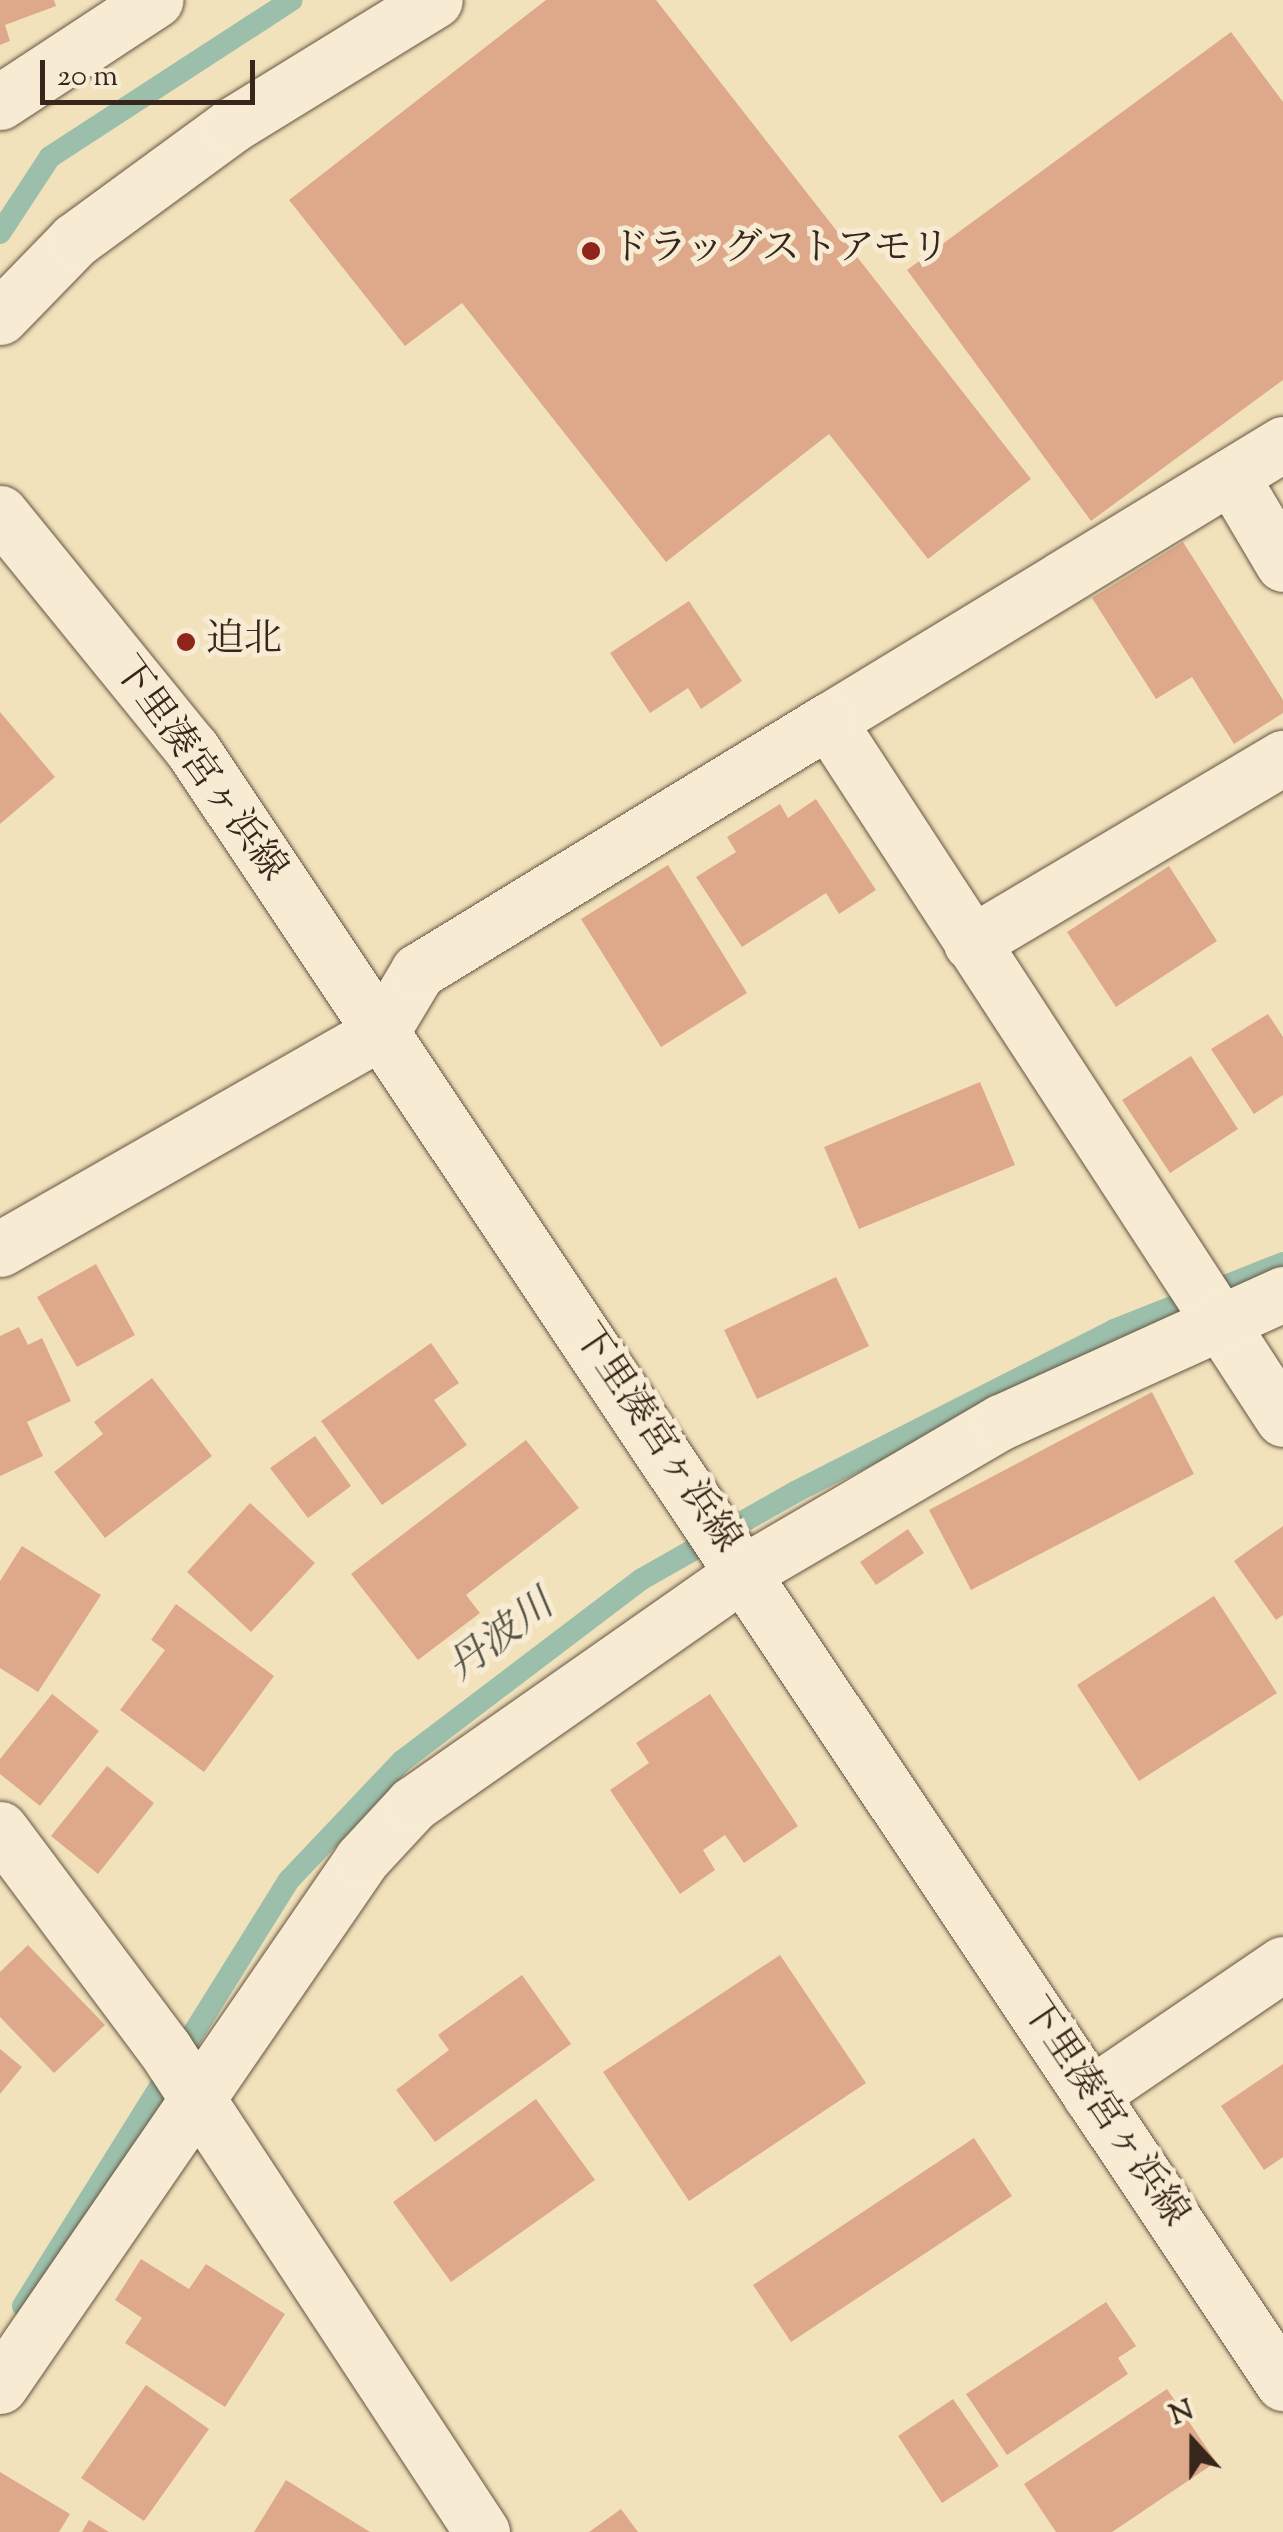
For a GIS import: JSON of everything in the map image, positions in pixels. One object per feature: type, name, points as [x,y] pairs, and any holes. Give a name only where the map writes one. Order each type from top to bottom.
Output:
[{"type":"street","points":[[0,102],[155,0]]},
{"type":"street","points":[[0,317],[76,240],[232,125],[434,0]]},
{"type":"street","points":[[0,1250],[382,1031],[418,971],[1283,444]]},
{"type":"street","points":[[1231,476],[1283,564]]},
{"type":"street","name":"下里湊宮ヶ浜線","points":[[0,513],[192,749],[1283,2383]]},
{"type":"street","points":[[828,722],[1283,1419]]},
{"type":"street","points":[[972,943],[1283,758]]},
{"type":"street","points":[[0,2386],[362,1860],[413,1804],[744,1572],[1001,1422],[1212,1314],[1283,1294]]},
{"type":"street","points":[[0,1829],[164,2048],[482,2532]]},
{"type":"street","points":[[1090,2094],[1283,1964]]},
{"type":"building","points":[[0,0],[54,0],[56,6],[5,25],[10,41],[0,45]]},
{"type":"building","name":"ドラッグストアモリ","points":[[546,0],[656,0],[1031,479],[928,559],[829,434],[666,562],[462,303],[405,346],[289,200]]},
{"type":"building","points":[[1231,32],[1283,102],[1283,380],[1091,521],[907,270]]},
{"type":"building","points":[[1183,542],[1283,700],[1283,713],[1234,744],[1192,677],[1156,699],[1092,598]]},
{"type":"building","points":[[689,601],[742,681],[701,709],[688,688],[650,713],[610,653]]},
{"type":"building","points":[[0,712],[55,777],[0,824]]},
{"type":"building","points":[[816,799],[876,890],[839,914],[826,893],[742,947],[696,877],[736,852],[727,837],[780,804],[788,818]]},
{"type":"building","points":[[668,865],[747,993],[661,1047],[581,919]]},
{"type":"building","points":[[1169,866],[1217,941],[1116,1007],[1067,932]]},
{"type":"building","points":[[1268,1014],[1283,1037],[1283,1095],[1254,1114],[1211,1049]]},
{"type":"building","points":[[1191,1056],[1238,1129],[1170,1173],[1122,1100]]},
{"type":"building","points":[[980,1082],[1015,1165],[859,1229],[824,1147]]},
{"type":"building","points":[[96,1264],[135,1335],[77,1367],[37,1297]]},
{"type":"building","points":[[836,1277],[869,1346],[757,1399],[724,1330]]},
{"type":"building","points":[[19,1327],[28,1345],[42,1338],[71,1401],[27,1422],[43,1456],[0,1476],[0,1336]]},
{"type":"building","points":[[431,1343],[459,1383],[434,1400],[467,1445],[382,1505],[321,1421]]},
{"type":"building","points":[[152,1378],[212,1456],[105,1538],[54,1472],[103,1434],[94,1422]]},
{"type":"building","points":[[1152,1392],[1194,1474],[971,1590],[929,1510]]},
{"type":"building","points":[[315,1436],[351,1486],[308,1518],[270,1468]]},
{"type":"building","points":[[526,1440],[579,1508],[466,1595],[480,1613],[418,1660],[351,1574]]},
{"type":"building","points":[[250,1503],[315,1563],[251,1632],[187,1572]]},
{"type":"building","points":[[1283,1526],[1283,1615],[1276,1620],[1234,1561]]},
{"type":"building","points":[[908,1529],[924,1553],[876,1585],[860,1562]]},
{"type":"building","points":[[22,1546],[101,1595],[38,1692],[0,1668],[0,1581]]},
{"type":"building","points":[[1214,1596],[1277,1693],[1139,1781],[1077,1685]]},
{"type":"building","points":[[176,1604],[274,1676],[204,1772],[120,1710],[165,1650],[151,1640]]},
{"type":"building","points":[[52,1694],[99,1731],[40,1806],[0,1774],[0,1759]]},
{"type":"building","points":[[710,1694],[798,1826],[744,1863],[725,1835],[703,1850],[715,1870],[680,1894],[610,1790],[649,1763],[636,1743]]},
{"type":"building","points":[[107,1766],[154,1803],[98,1874],[51,1836]]},
{"type":"building","points":[[28,1945],[105,2025],[54,2073],[0,2017],[0,1972]]},
{"type":"building","points":[[780,1955],[866,2083],[689,2201],[603,2072]]},
{"type":"building","points":[[522,1975],[571,2044],[435,2142],[396,2090],[449,2050],[438,2035]]},
{"type":"building","points":[[0,2049],[22,2067],[0,2094]]},
{"type":"building","points":[[1283,2064],[1283,2157],[1264,2170],[1221,2106]]},
{"type":"building","points":[[536,2099],[595,2180],[451,2282],[393,2202]]},
{"type":"building","points":[[974,2138],[1012,2196],[791,2342],[753,2285]]},
{"type":"building","points":[[141,2259],[189,2289],[206,2264],[285,2314],[225,2407],[125,2343],[142,2318],[115,2300]]},
{"type":"building","points":[[1106,2302],[1136,2346],[1118,2358],[1128,2374],[1007,2455],[966,2394]]},
{"type":"building","points":[[146,2385],[209,2429],[144,2521],[81,2478]]},
{"type":"building","points":[[1167,2389],[1216,2462],[1112,2532],[1056,2532],[1024,2484]]},
{"type":"building","points":[[953,2399],[999,2466],[942,2503],[898,2436]]},
{"type":"building","points":[[0,2472],[70,2514],[59,2532],[0,2532]]},
{"type":"building","points":[[286,2480],[370,2532],[254,2532]]},
{"type":"building","points":[[621,2509],[638,2532],[589,2532]]},
{"type":"building","points":[[89,2520],[109,2532],[82,2532]]},
{"type":"waterway","points":[[0,233],[50,157],[292,0]]},
{"type":"waterway","name":"丹波川","points":[[23,2306],[289,1880],[402,1761],[642,1579],[795,1492],[1114,1330],[1283,1263]]},
{"type":"place","name":"ドラッグストアモリ","points":[[591,251]]},
{"type":"place","name":"迫北","points":[[186,642]]}]
